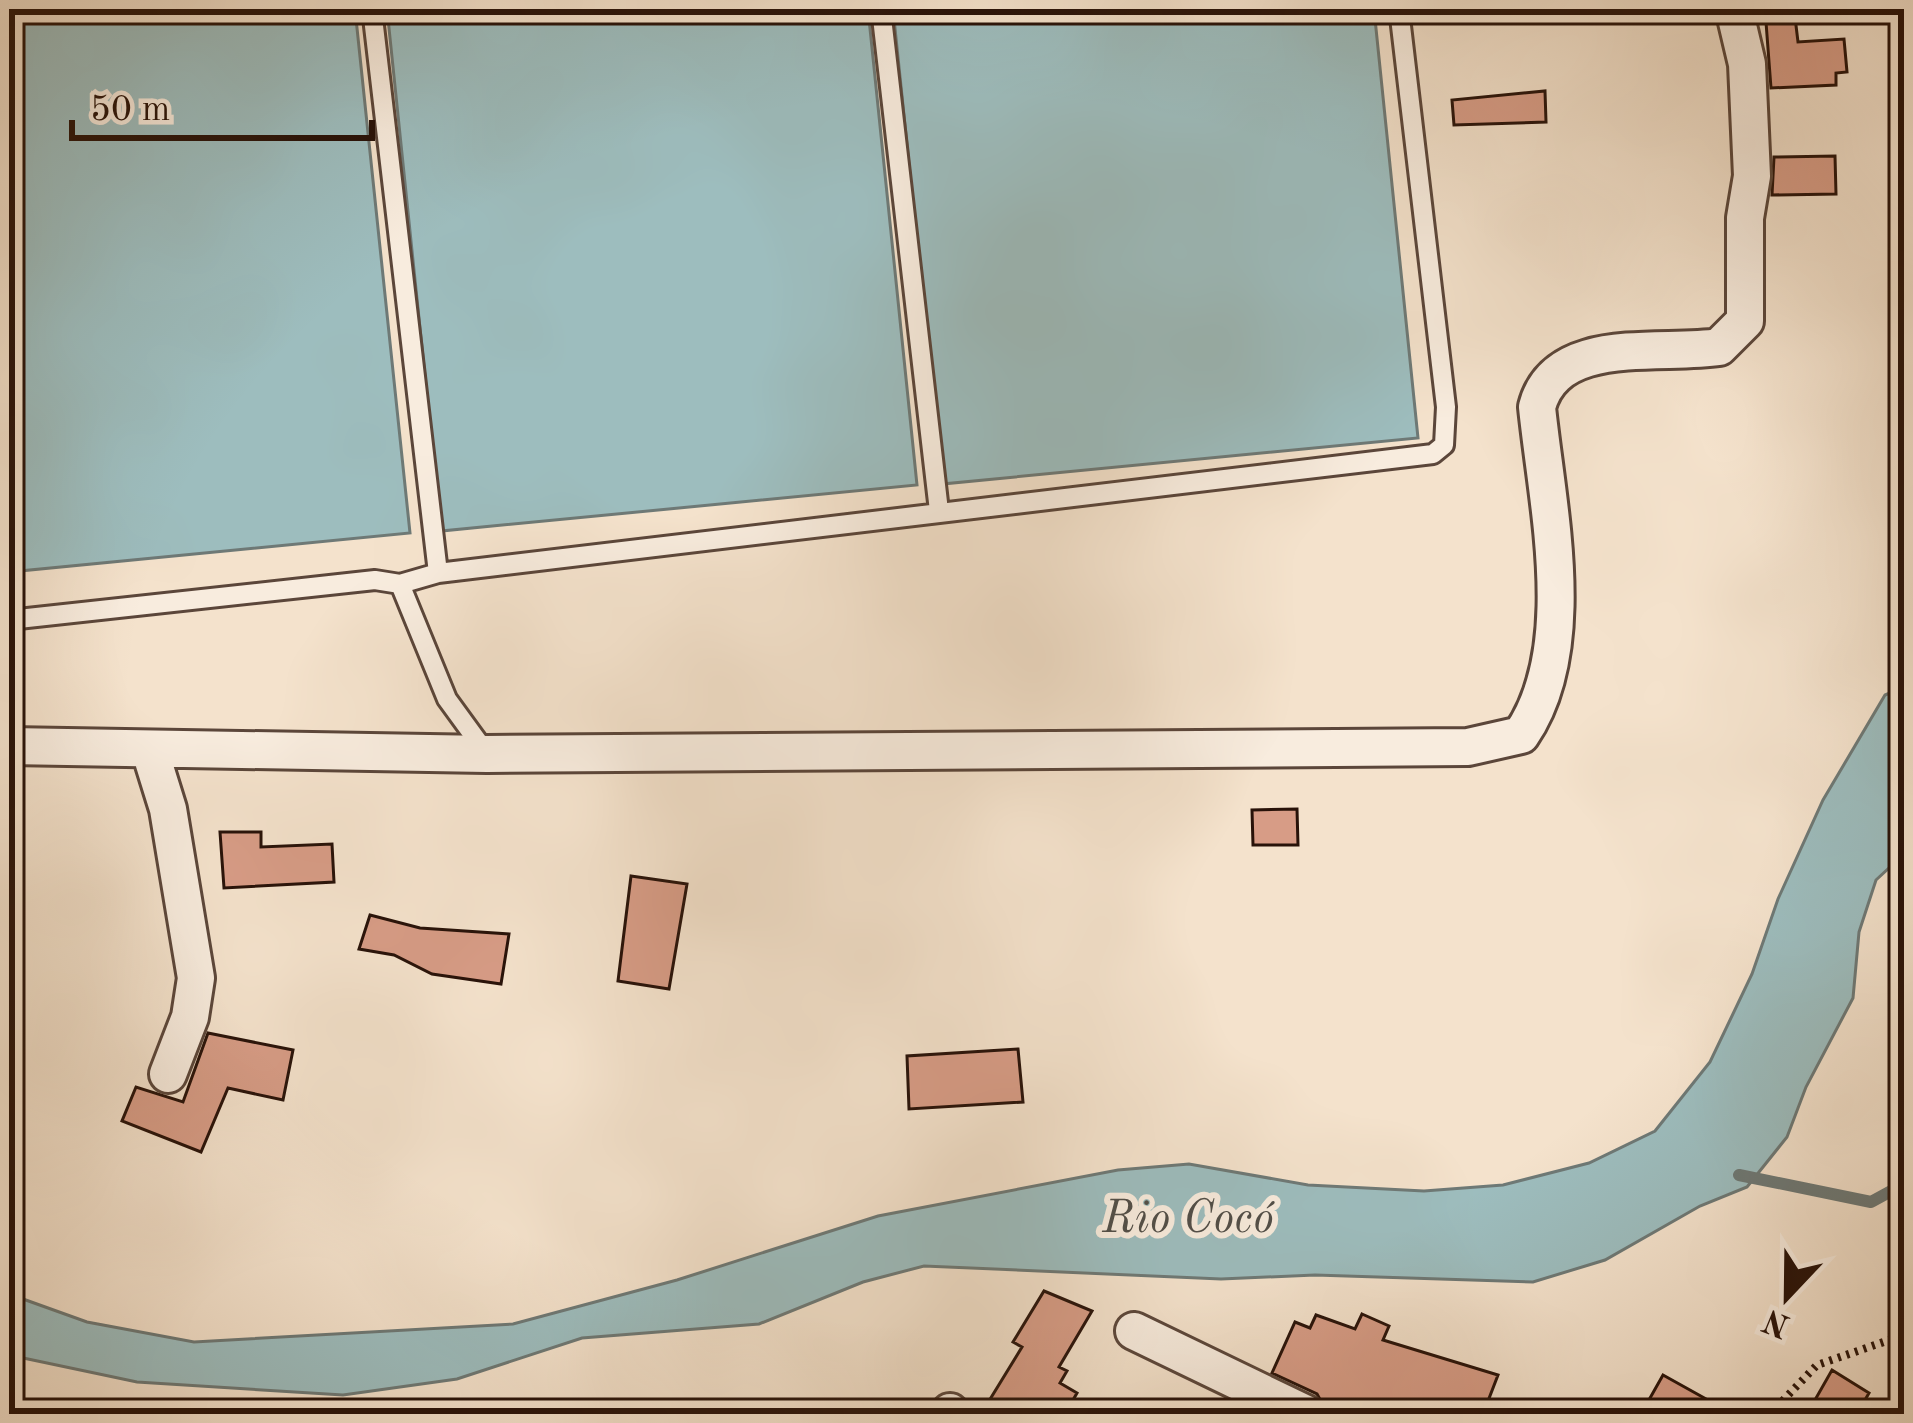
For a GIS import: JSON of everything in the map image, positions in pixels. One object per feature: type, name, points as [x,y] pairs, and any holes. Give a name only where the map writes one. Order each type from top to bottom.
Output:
[{"type":"street","points":[[9,746],[487,754],[1468,747],[1521,735],[1550,673],[1555,626],[1537,407],[1542,387],[1562,365],[1617,354],[1719,346],[1745,321],[1745,218],[1752,176],[1747,64],[1734,9]]},
{"type":"street","points":[[150,751],[168,809],[196,977],[190,1017],[168,1074]]},
{"type":"street","points":[[1134,1331],[1306,1414]]},
{"type":"lane","points":[[372,9],[438,573]]},
{"type":"lane","points":[[881,9],[939,511]]},
{"type":"lane","points":[[9,620],[375,580],[400,584],[438,573],[1433,454],[1444,445],[1438,316],[1399,9]]},
{"type":"lane","points":[[400,584],[448,699],[487,754]]},
{"type":"path","points":[[1771,1414],[1817,1365],[1904,1335]]},
{"type":"water","points":[[9,9],[355,9],[410,533],[9,572]]},
{"type":"water","points":[[387,9],[868,9],[917,485],[441,531]]},
{"type":"water","points":[[893,9],[1374,9],[1418,438],[942,484]]},
{"type":"water","name":"Rio Cocó","points":[[1904,687],[1904,854],[1876,880],[1859,932],[1853,998],[1806,1087],[1787,1137],[1747,1187],[1700,1206],[1605,1260],[1533,1282],[1315,1275],[1221,1279],[924,1266],[863,1282],[759,1324],[582,1338],[457,1379],[343,1395],[137,1382],[9,1355],[9,1294],[87,1322],[194,1342],[513,1324],[677,1280],[878,1216],[1118,1170],[1189,1164],[1308,1185],[1424,1191],[1503,1185],[1589,1163],[1655,1131],[1710,1062],[1752,974],[1778,899],[1823,800],[1885,695]]},
{"type":"building","points":[[1765,9],[1794,9],[1798,42],[1844,39],[1847,72],[1836,73],[1836,85],[1771,88]]},
{"type":"building","points":[[1545,91],[1546,122],[1454,125],[1452,100]]},
{"type":"building","points":[[1835,156],[1836,194],[1772,195],[1774,157]]},
{"type":"building","points":[[1297,809],[1298,845],[1253,845],[1252,810]]},
{"type":"building","points":[[220,832],[261,832],[261,847],[332,844],[334,882],[224,888]]},
{"type":"building","points":[[631,876],[687,884],[669,989],[618,981]]},
{"type":"building","points":[[370,915],[420,928],[509,934],[501,984],[432,974],[394,955],[359,949]]},
{"type":"building","points":[[208,1033],[293,1050],[283,1100],[228,1088],[201,1152],[122,1121],[136,1087],[183,1102]]},
{"type":"building","points":[[1018,1049],[1023,1102],[909,1109],[907,1056]]},
{"type":"building","points":[[1044,1291],[1092,1311],[1059,1367],[1067,1371],[1060,1383],[1077,1393],[1065,1414],[981,1414],[1022,1347],[1013,1342]]},
{"type":"building","points":[[1362,1314],[1389,1326],[1383,1340],[1498,1375],[1483,1414],[1328,1414],[1317,1394],[1272,1373],[1295,1322],[1310,1328],[1316,1315],[1355,1329]]},
{"type":"building","points":[[1832,1370],[1869,1393],[1857,1414],[1807,1414]]},
{"type":"building","points":[[1663,1375],[1733,1414],[1641,1414]]},
{"type":"waterway","points":[[1739,1175],[1871,1202],[1904,1184]]}]
